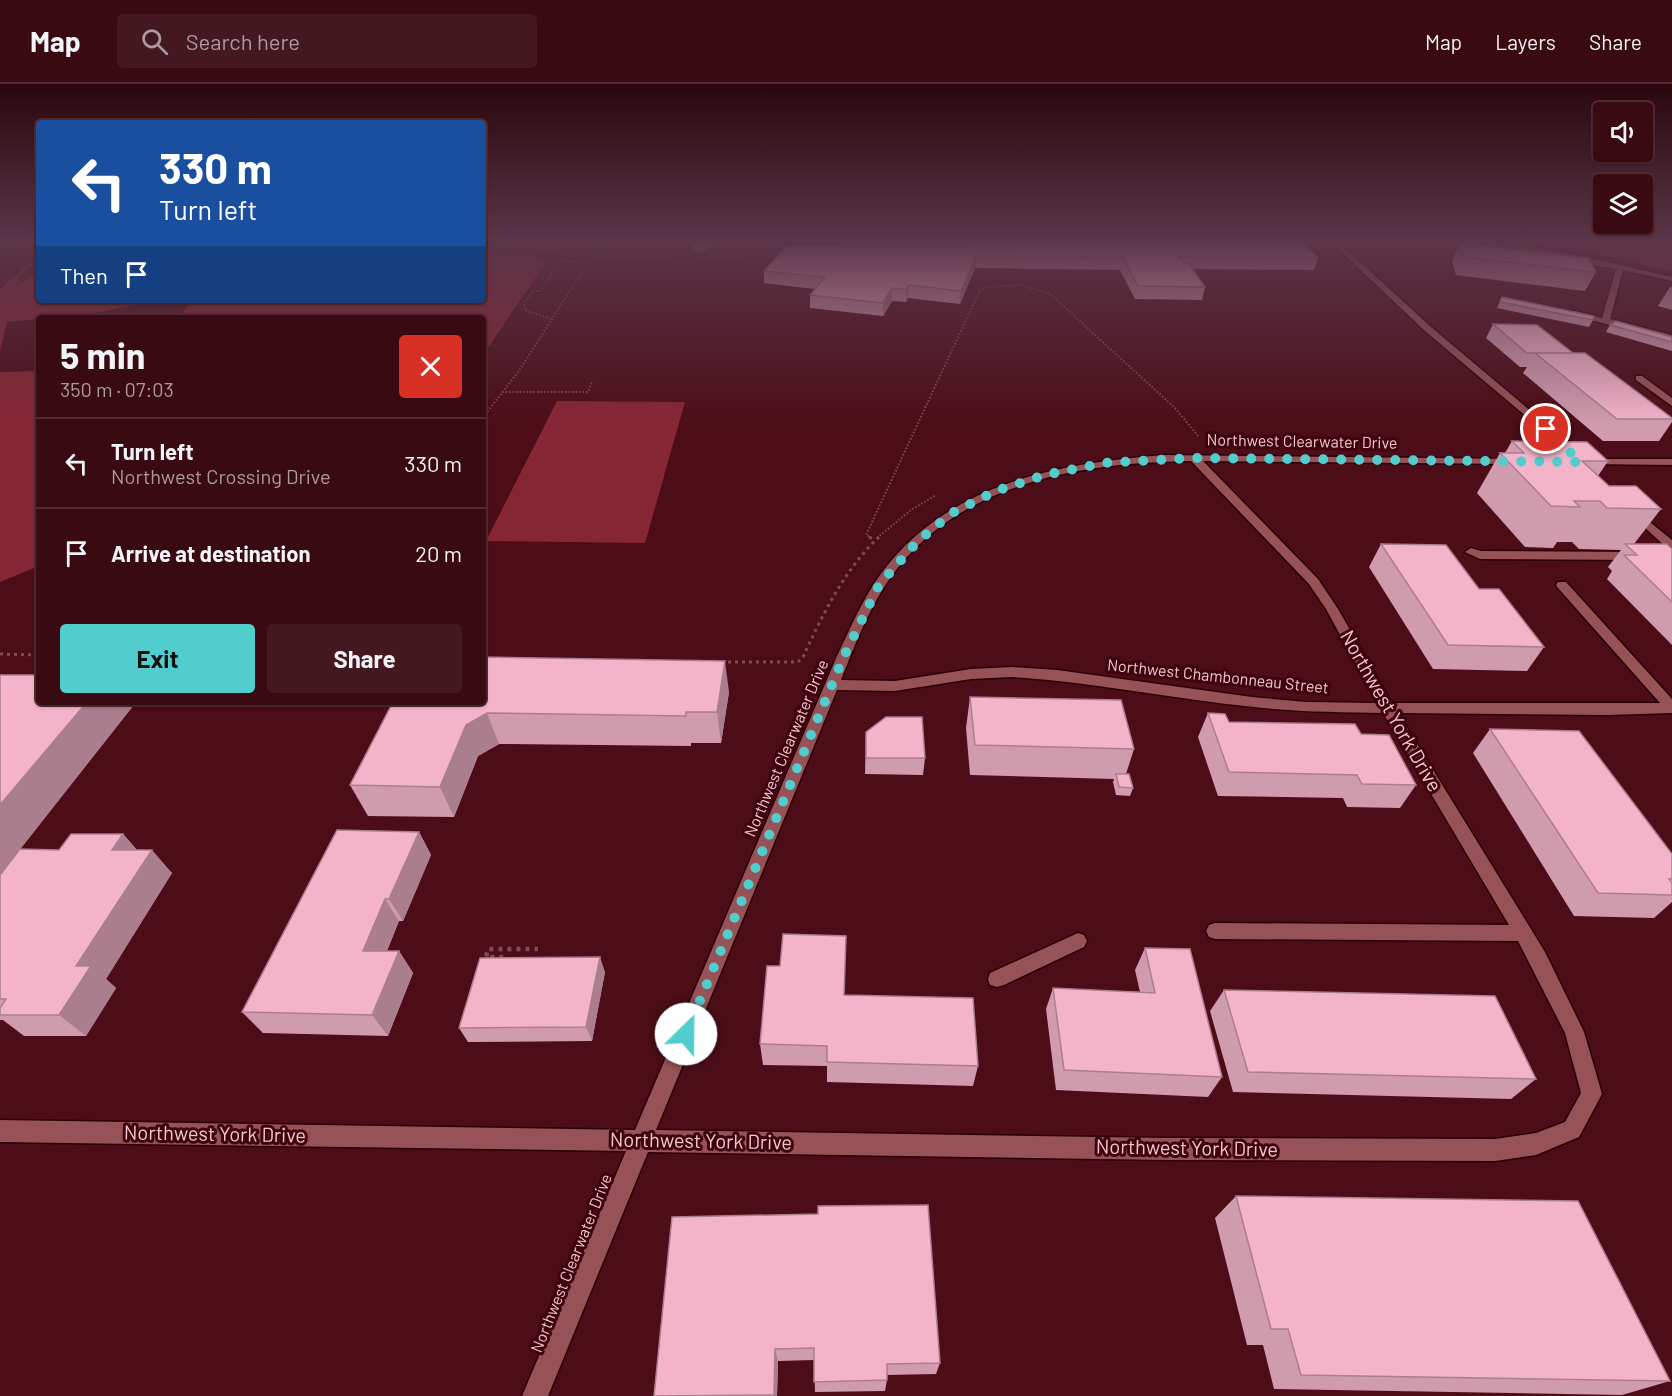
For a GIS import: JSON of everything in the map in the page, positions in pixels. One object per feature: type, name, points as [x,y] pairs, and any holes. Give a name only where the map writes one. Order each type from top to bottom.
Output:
[{"type":"street","points":[[1398,301],[1530,415],[1594,475]]},
{"type":"street","points":[[1606,319],[1611,301]]},
{"type":"street","points":[[1571,312],[1606,319],[1672,338]]},
{"type":"street","points":[[1639,378],[1672,403]]},
{"type":"street","name":"Northwest Clearwater Drive","points":[[535,1396],[833,685],[879,585],[917,542],[952,513],[996,491],[1045,475],[1104,463],[1194,458],[1527,461]]},
{"type":"street","name":"Northwest York Drive","points":[[0,1131],[1167,1149],[1496,1150],[1536,1144],[1572,1130],[1592,1094],[1574,1032],[1538,958],[1314,582],[1194,458]]},
{"type":"street","points":[[1559,461],[1672,462]]},
{"type":"street","points":[[1628,506],[1672,546]]},
{"type":"street","points":[[1471,552],[1480,555],[1661,556]]},
{"type":"street","points":[[1562,585],[1672,708]]},
{"type":"street","name":"Northwest Chambonneau Street","points":[[833,685],[895,686],[971,674],[1012,672],[1057,675],[1252,702],[1306,706],[1388,709],[1656,711],[1672,708]]},
{"type":"street","points":[[1215,931],[1522,933]]},
{"type":"street","points":[[997,979],[1078,941]]},
{"type":"path","points":[[526,301],[525,310],[551,319]]},
{"type":"path","points":[[486,413],[519,371],[563,301]]},
{"type":"path","points":[[876,540],[867,535],[871,524],[924,406],[975,301]]},
{"type":"path","points":[[1058,301],[1175,408],[1190,428],[1207,442]]},
{"type":"path","points":[[502,392],[588,392],[592,382]]},
{"type":"path","points":[[0,654],[36,655]]},
{"type":"path","points":[[718,662],[787,663],[798,662],[804,657]]},
{"type":"path","points":[[502,967],[506,957],[486,957],[488,950],[538,949]]},
{"type":"shaded area","points":[[0,301],[142,303],[101,312],[36,315],[36,319],[7,322],[0,351]]},
{"type":"shaded area","points":[[519,301],[486,351],[486,315],[180,315],[190,303]]},
{"type":"shaded area","points":[[36,371],[36,567],[0,582],[0,372]]},
{"type":"shaded area","points":[[557,401],[685,402],[645,543],[486,541]]},
{"type":"building","points":[[1522,301],[1594,316],[1593,320],[1500,302]]},
{"type":"building","points":[[1616,321],[1672,337],[1672,342],[1610,325]]},
{"type":"building","points":[[1493,324],[1537,325],[1573,353],[1527,353]]},
{"type":"building","points":[[1535,353],[1585,353],[1672,419],[1617,419]]},
{"type":"building","points":[[1512,441],[1587,442],[1608,461],[1582,461],[1609,486],[1636,486],[1661,509],[1607,508],[1600,501],[1574,501],[1580,507],[1551,506],[1500,453],[1524,453]]},
{"type":"building","points":[[1381,544],[1446,545],[1479,589],[1499,589],[1544,647],[1448,645]]},
{"type":"building","points":[[1625,544],[1667,544],[1672,549],[1672,602],[1624,555],[1637,555]]},
{"type":"building","points":[[486,657],[725,661],[717,712],[686,712],[686,716],[487,713],[466,725],[440,787],[350,785],[391,705],[486,705]]},
{"type":"building","points":[[0,675],[36,675],[36,705],[84,705],[0,805]]},
{"type":"building","points":[[970,697],[1121,700],[1134,749],[975,745]]},
{"type":"building","points":[[1208,713],[1225,714],[1229,722],[1355,724],[1361,734],[1389,735],[1416,785],[1362,784],[1357,775],[1229,772]]},
{"type":"building","points":[[886,717],[922,717],[925,758],[866,758],[866,732]]},
{"type":"building","points":[[1490,729],[1579,731],[1672,854],[1672,879],[1669,879],[1672,883],[1672,895],[1598,893]]},
{"type":"building","points":[[1116,774],[1129,774],[1133,788],[1119,787]]},
{"type":"building","points":[[337,830],[419,832],[389,899],[385,899],[363,951],[399,951],[372,1015],[242,1012]]},
{"type":"building","points":[[71,834],[123,834],[112,850],[152,850],[76,966],[91,966],[59,1015],[0,1015],[0,1008],[6,999],[0,999],[0,875],[20,849],[59,850]]},
{"type":"building","points":[[783,934],[846,936],[844,995],[973,998],[978,1066],[827,1062],[827,1046],[760,1044],[767,966],[780,966]]},
{"type":"building","points":[[1145,948],[1190,949],[1222,1077],[1064,1070],[1053,988],[1155,993]]},
{"type":"building","points":[[600,957],[586,1027],[459,1028],[480,958]]},
{"type":"building","points":[[1224,990],[1495,996],[1536,1079],[1248,1072]]},
{"type":"building","points":[[1236,1196],[1578,1201],[1670,1381],[1301,1375],[1288,1329],[1271,1329]]},
{"type":"building","points":[[928,1205],[940,1363],[887,1364],[887,1380],[814,1382],[814,1348],[775,1349],[774,1395],[654,1396],[672,1217],[818,1214],[818,1206]]},
{"type":"route","points":[[686,1034],[844,656],[879,585],[917,542],[952,513],[996,491],[1045,475],[1104,463],[1194,458],[1580,462],[1546,429]]}]
